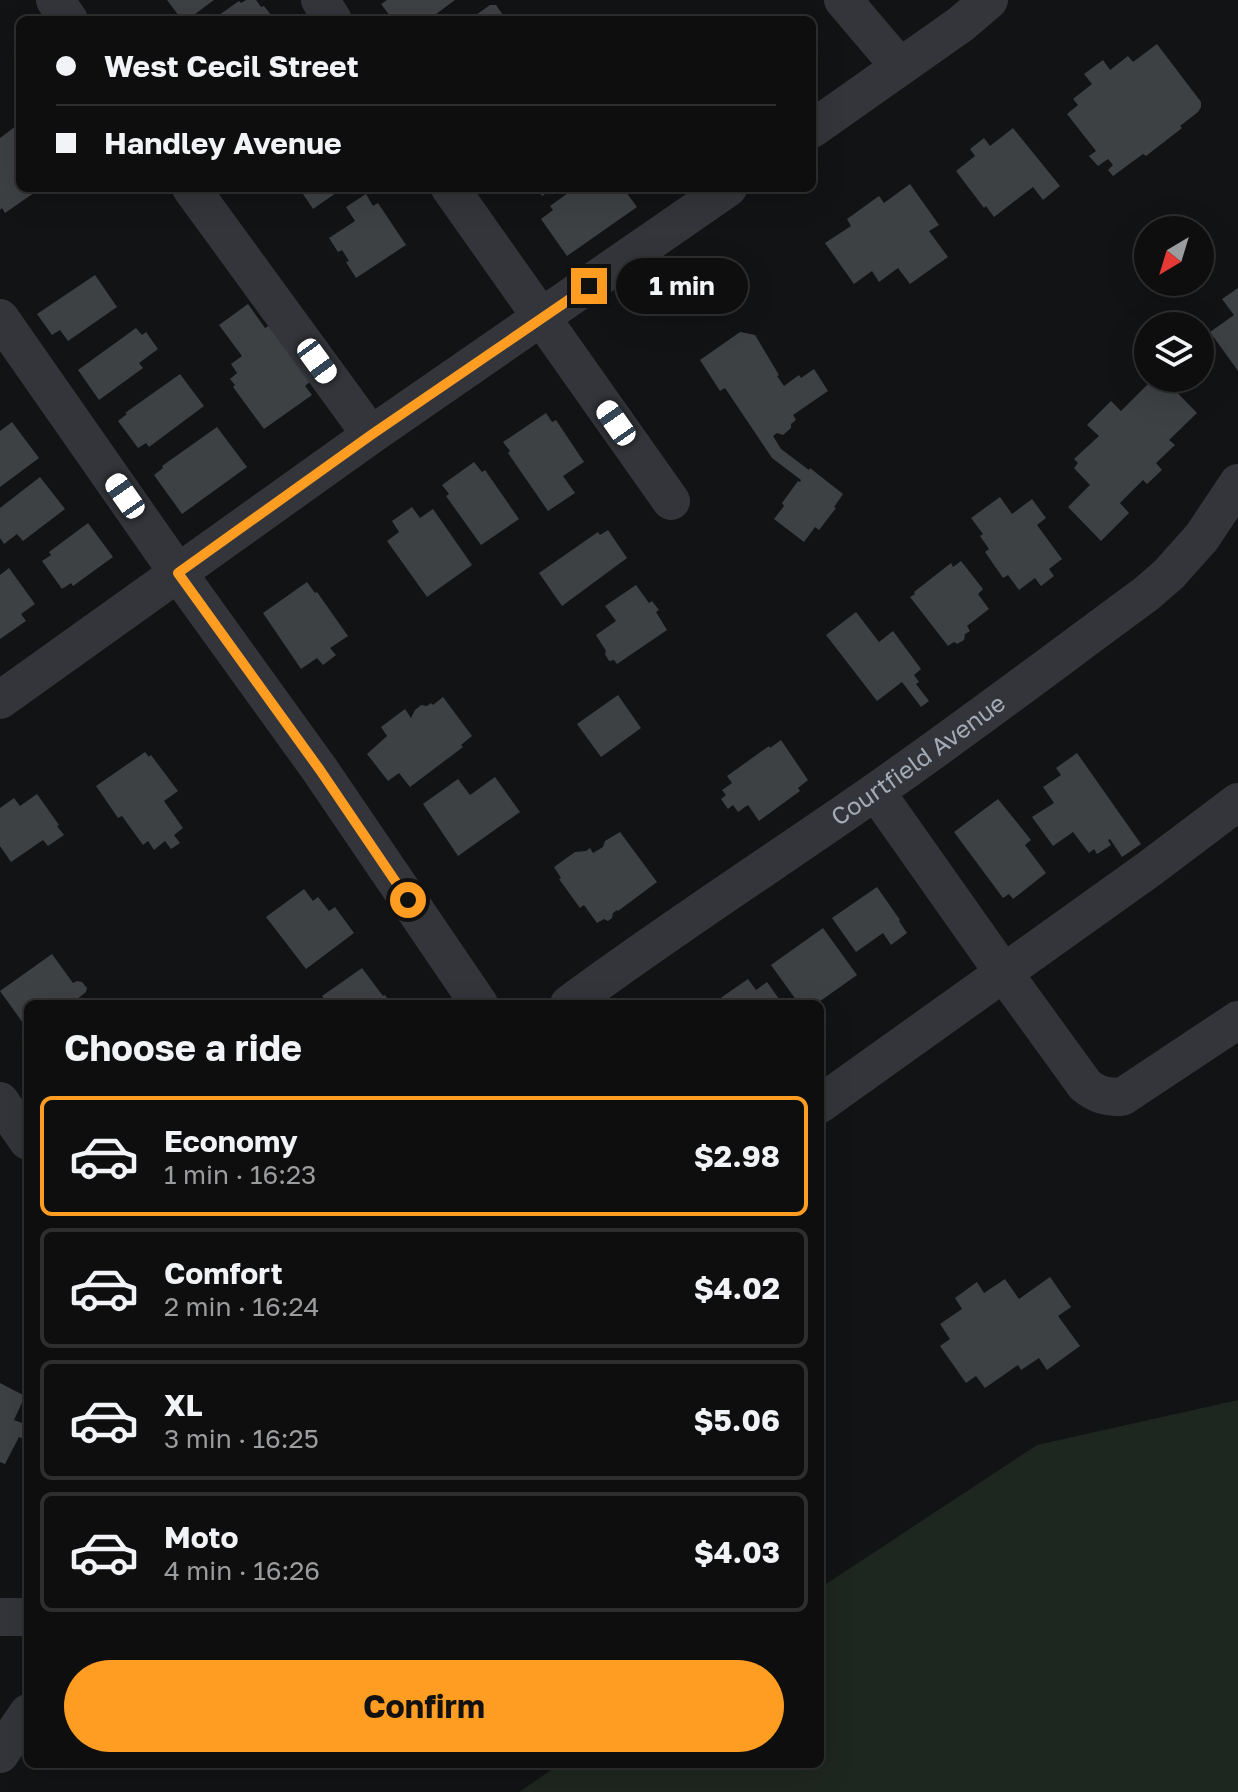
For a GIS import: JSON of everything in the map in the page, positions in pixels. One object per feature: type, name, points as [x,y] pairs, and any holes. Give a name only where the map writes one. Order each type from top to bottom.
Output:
[{"type":"street","points":[[843,0],[900,67]]},
{"type":"street","points":[[816,126],[961,24],[989,0]]},
{"type":"street","points":[[194,192],[371,435]]},
{"type":"street","points":[[453,192],[671,501]]},
{"type":"street","points":[[0,700],[371,435],[722,192]]},
{"type":"street","points":[[0,318],[320,770],[476,1000]]},
{"type":"street","name":"Courtfield Avenue","points":[[574,1000],[876,792],[1146,594],[1202,537],[1238,483]]},
{"type":"street","points":[[876,792],[1085,1085],[1093,1091],[1105,1097],[1122,1097],[1238,1020]]},
{"type":"street","points":[[824,1101],[1238,802]]},
{"type":"street","points":[[0,1617],[24,1617]]},
{"type":"street","points":[[0,1754],[24,1719]]},
{"type":"shaded area","points":[[1238,1400],[1238,1792],[519,1792],[554,1768],[824,1768],[824,1585],[1037,1445]]},
{"type":"building","points":[[167,0],[214,0],[192,16],[179,16]]},
{"type":"building","points":[[256,0],[271,15],[218,16],[239,1]]},
{"type":"building","points":[[387,0],[455,0],[433,16],[390,16],[381,4]]},
{"type":"building","points":[[490,5],[496,5],[504,16],[475,16]]},
{"type":"building","points":[[1157,44],[1201,102],[1201,107],[1180,126],[1182,128],[1146,156],[1143,154],[1113,176],[1108,170],[1113,165],[1108,159],[1098,166],[1089,156],[1096,151],[1067,114],[1078,105],[1073,99],[1092,84],[1084,74],[1103,60],[1110,70],[1128,56],[1133,62]]},
{"type":"building","points":[[16,126],[16,192],[35,192],[5,213],[2,208],[0,210],[0,138]]},
{"type":"building","points":[[1013,128],[1060,186],[1043,200],[1033,187],[994,217],[956,171],[975,156],[970,149],[984,138],[990,146]]},
{"type":"building","points":[[910,184],[939,225],[929,231],[948,257],[910,284],[898,268],[879,282],[872,271],[854,284],[825,243],[851,226],[847,219],[879,196],[884,203]]},
{"type":"building","points":[[302,192],[337,192],[313,209]]},
{"type":"building","points":[[569,192],[626,192],[637,207],[567,256],[541,219],[553,210],[550,206]]},
{"type":"building","points":[[366,194],[373,206],[378,203],[406,245],[356,278],[342,250],[338,252],[329,238],[355,221],[346,207]]},
{"type":"building","points":[[95,275],[117,307],[68,341],[60,330],[52,335],[37,314]]},
{"type":"building","points":[[1238,288],[1238,371],[1214,338],[1214,329],[1234,315],[1222,299]]},
{"type":"building","points":[[248,304],[265,328],[270,325],[311,381],[305,386],[312,395],[264,429],[233,387],[235,385],[230,379],[237,373],[231,364],[242,356],[219,325]]},
{"type":"building","points":[[136,328],[142,335],[146,332],[158,349],[139,363],[143,368],[99,400],[78,370]]},
{"type":"building","points":[[740,332],[755,335],[784,386],[814,369],[828,391],[793,415],[796,420],[783,435],[777,433],[773,436],[781,449],[843,494],[819,530],[815,527],[804,542],[774,519],[784,506],[782,503],[801,480],[772,458],[725,388],[720,391],[700,360]]},
{"type":"building","points":[[180,374],[204,406],[149,447],[146,443],[138,448],[118,421]]},
{"type":"building","points":[[1140,392],[1177,392],[1197,413],[1169,440],[1175,445],[1156,463],[1162,470],[1147,484],[1143,480],[1120,503],[1129,513],[1101,541],[1068,507],[1090,485],[1074,468],[1078,463],[1074,459],[1099,436],[1087,425],[1111,401],[1121,411]]},
{"type":"building","points":[[546,413],[552,422],[556,420],[584,462],[563,476],[575,493],[548,511],[503,442]]},
{"type":"building","points":[[12,422],[39,458],[0,487],[0,431]]},
{"type":"building","points":[[217,427],[247,467],[182,514],[154,475]]},
{"type":"building","points":[[474,462],[482,472],[485,470],[519,519],[481,545],[446,496],[449,494],[442,485]]},
{"type":"building","points":[[40,477],[65,509],[23,541],[17,534],[4,544],[0,538],[0,508]]},
{"type":"building","points":[[1000,497],[1012,514],[1032,499],[1046,518],[1037,525],[1062,559],[1049,569],[1054,576],[1041,586],[1035,578],[1019,590],[1008,575],[1003,578],[985,552],[989,549],[980,536],[983,534],[971,518]]},
{"type":"building","points":[[412,507],[420,518],[433,509],[472,565],[427,597],[387,541],[399,532],[392,521]]},
{"type":"building","points":[[88,523],[113,557],[73,586],[71,583],[62,589],[42,561],[51,555],[49,552]]},
{"type":"building","points":[[608,530],[627,558],[562,606],[539,573],[598,532],[600,535]]},
{"type":"building","points":[[961,561],[983,589],[978,594],[989,609],[967,626],[970,631],[965,634],[964,640],[948,646],[910,597],[951,563],[953,567]]},
{"type":"building","points":[[9,568],[35,604],[21,614],[26,621],[0,639],[0,575]]},
{"type":"building","points":[[307,582],[348,636],[330,648],[336,655],[323,665],[317,658],[301,669],[263,613]]},
{"type":"building","points":[[636,585],[649,603],[652,601],[659,610],[656,612],[667,630],[617,664],[614,660],[609,661],[596,635],[616,621],[605,606]]},
{"type":"building","points":[[856,612],[879,642],[893,631],[921,669],[914,675],[919,682],[916,684],[929,701],[921,707],[902,682],[877,701],[826,635]]},
{"type":"building","points":[[618,695],[641,728],[601,757],[577,724]]},
{"type":"building","points":[[443,697],[472,736],[461,745],[463,747],[410,787],[399,773],[388,781],[367,754],[387,736],[381,727],[405,709],[411,718],[421,705],[433,705]]},
{"type":"building","points":[[781,740],[808,780],[798,788],[800,791],[759,821],[748,805],[738,812],[733,805],[728,809],[721,799],[726,795],[722,790],[732,783],[727,776]]},
{"type":"building","points":[[145,752],[149,757],[151,755],[178,791],[164,801],[183,828],[174,835],[180,843],[171,849],[165,841],[154,850],[148,841],[143,845],[122,816],[118,818],[96,786]]},
{"type":"building","points":[[1077,753],[1141,844],[1122,857],[1110,839],[1111,845],[1097,854],[1094,849],[1089,853],[1073,832],[1053,846],[1032,817],[1054,803],[1043,787],[1061,775],[1056,768]]},
{"type":"building","points":[[495,777],[520,812],[458,856],[423,804],[458,779],[470,795]]},
{"type":"building","points":[[37,794],[64,835],[48,846],[43,840],[11,862],[0,846],[0,808],[14,798],[20,806]]},
{"type":"building","points":[[998,799],[1031,840],[1025,845],[1046,873],[1013,899],[1009,894],[1003,898],[954,832]]},
{"type":"building","points":[[620,832],[657,882],[613,913],[608,921],[604,919],[597,923],[584,905],[580,908],[554,867],[575,852],[590,848],[593,853]]},
{"type":"building","points":[[877,887],[907,933],[891,945],[883,933],[856,952],[832,918]]},
{"type":"building","points":[[304,889],[313,901],[318,897],[329,911],[335,907],[354,933],[306,969],[266,917]]},
{"type":"building","points":[[823,928],[857,975],[822,1000],[796,1000],[771,965]]},
{"type":"building","points":[[52,954],[73,983],[82,982],[87,988],[76,1000],[24,1000],[24,1024],[0,991]]},
{"type":"building","points":[[362,968],[388,1000],[325,1000],[322,996]]},
{"type":"building","points":[[748,979],[756,990],[767,982],[780,1000],[718,1000]]},
{"type":"building","points":[[1050,1277],[1071,1307],[1058,1316],[1080,1346],[1047,1370],[1039,1358],[1021,1370],[1018,1365],[985,1388],[976,1376],[966,1383],[940,1346],[950,1339],[940,1324],[962,1309],[955,1298],[977,1282],[984,1293],[1005,1279],[1019,1299]]},
{"type":"building","points":[[0,1383],[24,1395],[14,1420],[24,1424],[24,1439],[19,1437],[5,1464],[0,1462]]},
{"type":"route","points":[[408,900],[320,770],[178,573],[371,435],[589,286]]}]
